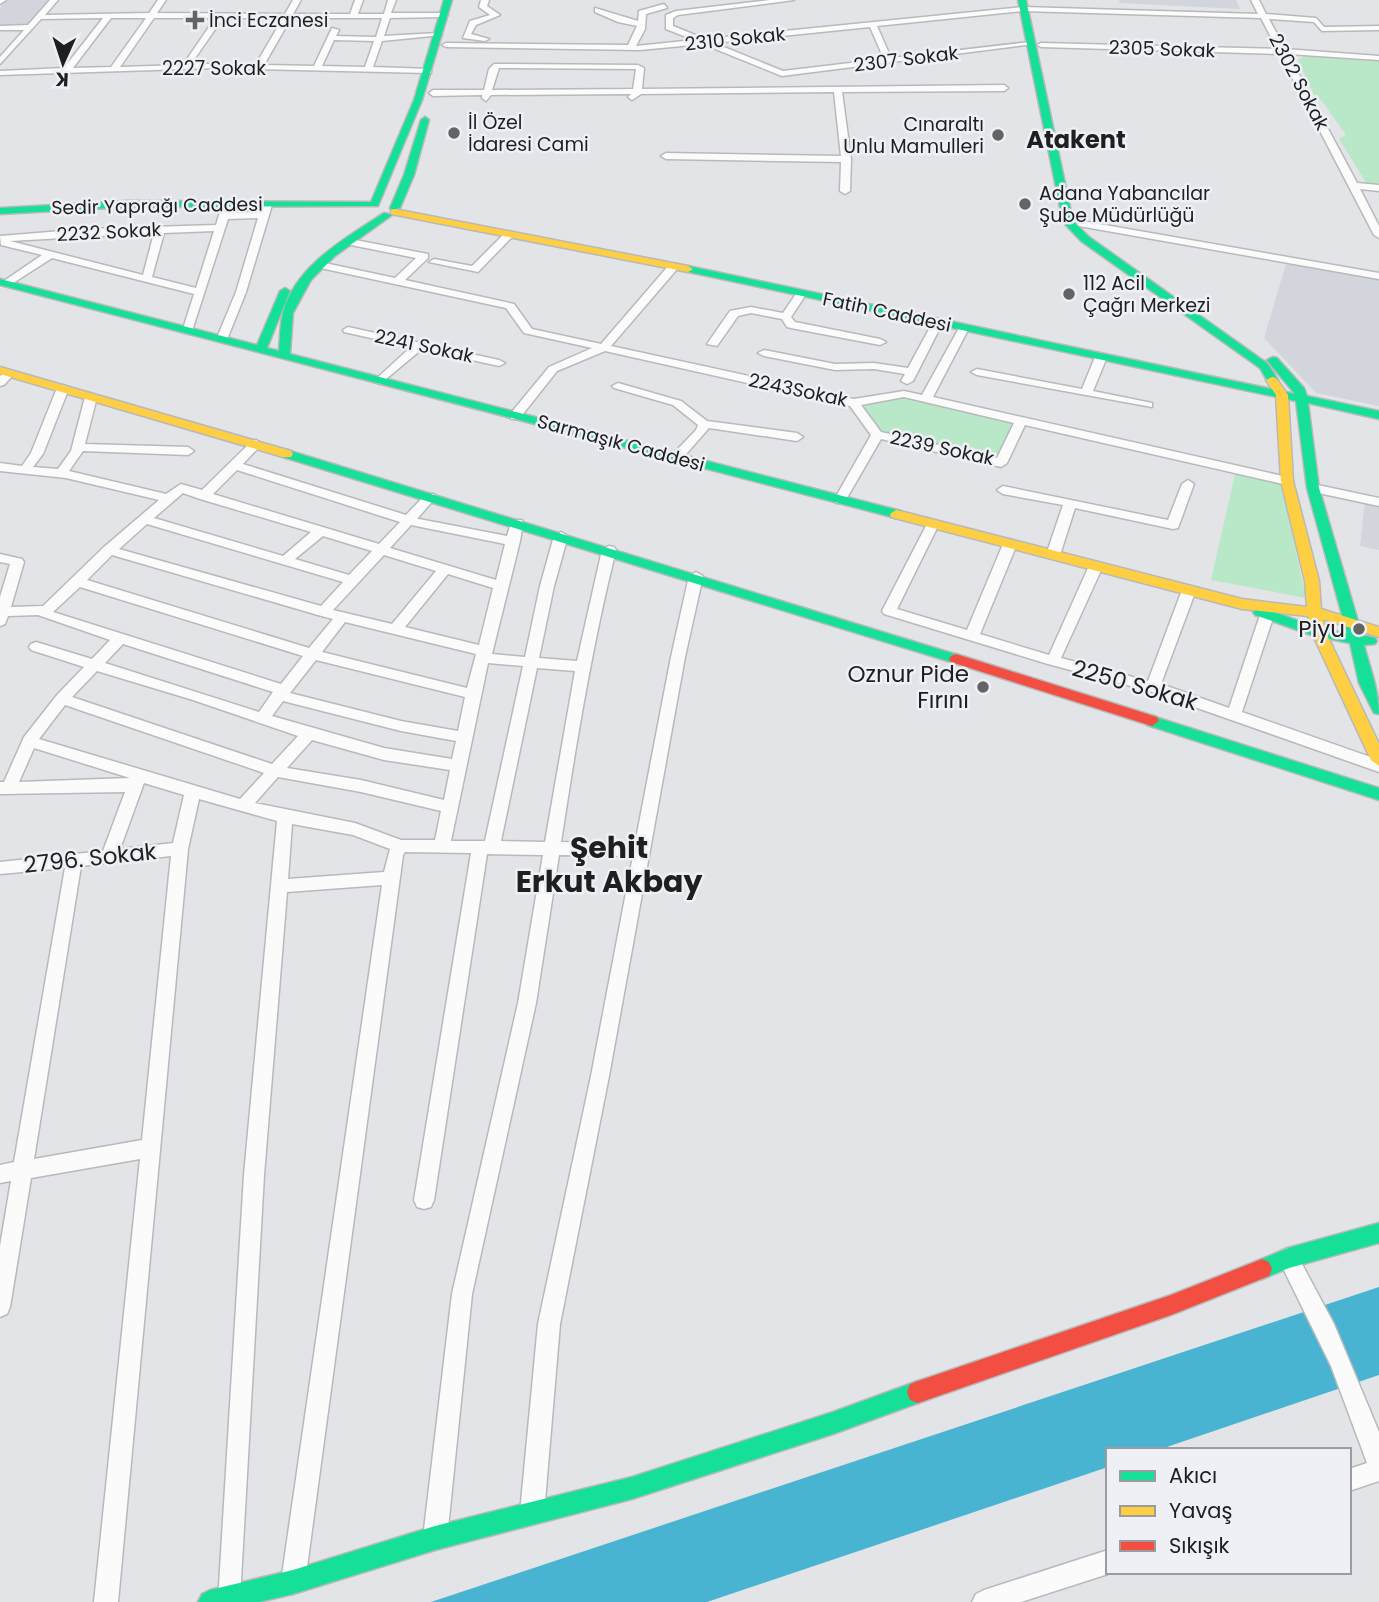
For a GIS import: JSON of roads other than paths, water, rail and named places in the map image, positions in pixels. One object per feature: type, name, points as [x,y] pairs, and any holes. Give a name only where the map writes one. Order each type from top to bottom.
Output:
[{"type":"street","points":[[0,62],[54,0]]},
{"type":"street","points":[[114,69],[162,0]]},
{"type":"street","points":[[260,67],[297,0]]},
{"type":"street","points":[[353,17],[359,0]]},
{"type":"street","points":[[368,71],[392,0]]},
{"type":"street","points":[[260,351],[281,296],[296,274],[380,210],[428,71],[457,0]]},
{"type":"street","points":[[485,0],[483,7],[496,15],[471,24],[468,38],[633,45],[645,11],[664,6]]},
{"type":"street","points":[[688,11],[689,0]]},
{"type":"street","points":[[706,42],[669,27],[669,18],[688,11],[790,0]]},
{"type":"street","name":"2302 Sokak","points":[[1255,0],[1379,235]]},
{"type":"street","points":[[1379,28],[1322,29],[1316,20],[1028,4],[1065,211],[1073,228],[1264,366],[1282,395],[1287,481],[1312,581],[1314,612],[1319,633],[1379,760]]},
{"type":"street","name":"2310 Sokak","points":[[331,38],[633,45],[706,42],[873,26],[1028,4]]},
{"type":"street","points":[[39,17],[115,13],[353,17],[388,16],[446,7],[432,98],[409,175],[350,242],[320,265],[298,290],[289,310],[284,356]]},
{"type":"street","points":[[598,10],[621,20],[641,20]]},
{"type":"street","points":[[67,70],[115,13]]},
{"type":"street","points":[[185,67],[220,16]]},
{"type":"street","points":[[317,69],[340,17]]},
{"type":"street","points":[[873,26],[888,60]]},
{"type":"street","points":[[0,28],[30,27]]},
{"type":"street","name":"2307 Sokak","points":[[706,42],[782,74],[1036,45]]},
{"type":"street","points":[[1036,45],[1082,224],[1135,266],[1273,360],[1300,390],[1313,488],[1357,640],[1366,683],[1379,709]]},
{"type":"street","name":"2305 Sokak","points":[[1036,45],[1282,52],[1379,58]]},
{"type":"street","points":[[0,50],[12,49]]},
{"type":"street","points":[[486,96],[493,69],[497,66],[638,67],[635,95]]},
{"type":"street","name":"2227 Sokak","points":[[0,73],[185,67],[428,71]]},
{"type":"street","points":[[432,98],[1004,88]]},
{"type":"street","points":[[839,92],[846,159],[845,191]]},
{"type":"street","points":[[666,156],[846,159]]},
{"type":"street","points":[[1353,186],[1379,188]]},
{"type":"street","name":"Sedir Yaprağı Caddesi","points":[[0,211],[74,205],[225,211],[314,205],[380,210]]},
{"type":"street","points":[[222,340],[241,292],[266,210]]},
{"type":"street","name":"Fatih Caddesi","points":[[380,210],[674,266],[1379,415]]},
{"type":"street","points":[[187,332],[225,211]]},
{"type":"street","points":[[1082,224],[1379,276]]},
{"type":"street","name":"2232 Sokak","points":[[0,240],[86,232],[219,228]]},
{"type":"street","points":[[147,278],[160,230]]},
{"type":"street","points":[[434,262],[474,270],[509,235]]},
{"type":"street","points":[[0,240],[49,255],[199,292]]},
{"type":"street","points":[[350,242],[424,256],[399,280]]},
{"type":"street","points":[[3,282],[49,255]]},
{"type":"street","name":"2243Sokak","points":[[320,265],[510,306],[528,331],[603,348],[854,403],[904,394],[1287,481]]},
{"type":"street","points":[[515,416],[553,369],[603,348],[674,266]]},
{"type":"street","name":"Sarmaşık Caddesi","points":[[3,282],[260,351],[1242,604]]},
{"type":"street","points":[[786,317],[802,293]]},
{"type":"street","points":[[713,344],[737,312],[751,310],[786,317],[791,325],[880,342]]},
{"type":"street","points":[[904,394],[911,372],[938,323]]},
{"type":"street","points":[[926,399],[964,328]]},
{"type":"street","name":"2241 Sokak","points":[[348,330],[499,363]]},
{"type":"street","points":[[380,381],[420,345]]},
{"type":"street","points":[[764,353],[835,367],[874,366],[911,372]]},
{"type":"street","points":[[1086,393],[1101,357]]},
{"type":"street","points":[[977,372],[1148,405]]},
{"type":"street","points":[[3,375],[63,388],[696,576],[1379,794]]},
{"type":"street","points":[[618,386],[668,399],[704,424],[796,437]]},
{"type":"street","points":[[26,468],[37,454],[63,388]]},
{"type":"street","points":[[61,474],[78,447],[91,397]]},
{"type":"street","name":"2239 Sokak","points":[[854,403],[877,435],[1001,463],[1021,421]]},
{"type":"street","points":[[676,458],[702,431],[704,424]]},
{"type":"street","points":[[840,500],[877,435]]},
{"type":"street","points":[[204,496],[256,444]]},
{"type":"street","points":[[78,447],[188,451]]},
{"type":"street","points":[[235,465],[409,520],[513,541]]},
{"type":"street","points":[[0,467],[61,474],[169,499]]},
{"type":"street","points":[[853,476],[860,506]]},
{"type":"street","points":[[1003,490],[1173,525],[1188,484]]},
{"type":"street","points":[[0,558],[17,562],[1,615],[41,610],[54,605],[109,550],[181,488],[501,586]]},
{"type":"street","points":[[1313,488],[1379,502]]},
{"type":"street","points":[[323,612],[430,497]]},
{"type":"street","points":[[1053,555],[1070,503]]},
{"type":"street","points":[[145,519],[353,581]]},
{"type":"street","points":[[442,846],[473,694],[517,523]]},
{"type":"street","name":"2250 Sokak","points":[[933,524],[888,611],[1053,661],[1153,687],[1379,766]]},
{"type":"street","points":[[285,561],[320,531]]},
{"type":"street","points":[[424,1200],[486,847],[561,536]]},
{"type":"street","points":[[972,636],[1010,544]]},
{"type":"street","points":[[109,550],[323,612],[483,651],[487,658],[583,667]]},
{"type":"street","points":[[435,1538],[463,1294],[527,1003],[583,667],[609,551]]},
{"type":"street","points":[[1053,661],[1096,566]]},
{"type":"street","points":[[394,631],[444,569]]},
{"type":"street","points":[[532,1513],[550,1324],[643,850],[670,696],[696,576]]},
{"type":"street","points":[[77,582],[313,654],[426,685],[473,694]]},
{"type":"street","points":[[1153,687],[1189,590]]},
{"type":"street","points":[[1343,591],[1379,621]]},
{"type":"street","points":[[1242,604],[1314,612],[1379,632]]},
{"type":"street","points":[[1242,604],[1319,633],[1379,642]]},
{"type":"street","points":[[41,610],[45,614],[281,693],[401,726],[464,737]]},
{"type":"street","points":[[1234,714],[1267,615]]},
{"type":"street","points":[[262,718],[342,617]]},
{"type":"street","points":[[5,788],[29,741],[62,699],[120,638]]},
{"type":"street","points":[[36,648],[309,734],[384,754],[458,766]]},
{"type":"street","points":[[1366,683],[1379,660]]},
{"type":"street","points":[[62,699],[277,771],[361,786],[449,807]]},
{"type":"street","points":[[243,806],[309,734]]},
{"type":"street","points":[[29,741],[136,781],[193,792],[285,817],[355,829],[400,846],[643,850]]},
{"type":"street","points":[[5,788],[136,781]]},
{"type":"street","points":[[109,857],[136,781]]},
{"type":"street","points":[[106,1602],[180,849],[193,792]]},
{"type":"street","points":[[285,817],[219,1600],[293,1582],[435,1538],[632,1488],[833,1423],[977,1370],[1171,1306],[1288,1258],[1379,1233]]},
{"type":"street","points":[[293,1582],[391,878],[395,855],[400,846]]},
{"type":"street","name":"2796. Sokak","points":[[0,868],[180,849]]},
{"type":"street","points":[[0,1307],[74,860]]},
{"type":"street","points":[[278,886],[391,878]]},
{"type":"street","points":[[0,1174],[150,1148]]},
{"type":"street","points":[[1288,1258],[1308,1292],[1371,1438],[1379,1464]]},
{"type":"street","points":[[1351,1479],[1379,1470]]},
{"type":"street","points":[[984,1602],[1016,1597],[1106,1563]]},
{"type":"water","points":[[1379,1287],[1379,1375],[1164,1448],[1106,1448],[1106,1468],[707,1602],[431,1602]]},
{"type":"place","name":"İnci Eczanesi","points":[[195,20]]},
{"type":"place","name":"İl Özel İdaresi Cami","points":[[454,133]]},
{"type":"place","name":"Cınaraltı Unlu Mamulleri","points":[[998,135]]},
{"type":"place","name":"Adana Yabancılar Şube Müdürlüğü","points":[[1025,204]]},
{"type":"place","name":"112 Acil Çağrı Merkezi","points":[[1069,294]]},
{"type":"place","name":"Piyu","points":[[1359,629]]},
{"type":"place","name":"Oznur Pide Fırını","points":[[983,687]]},
{"type":"district","name":"Atakent","points":[[1076,139]]},
{"type":"district","name":"Şehit Erkut Akbay","points":[[609,864]]}]
